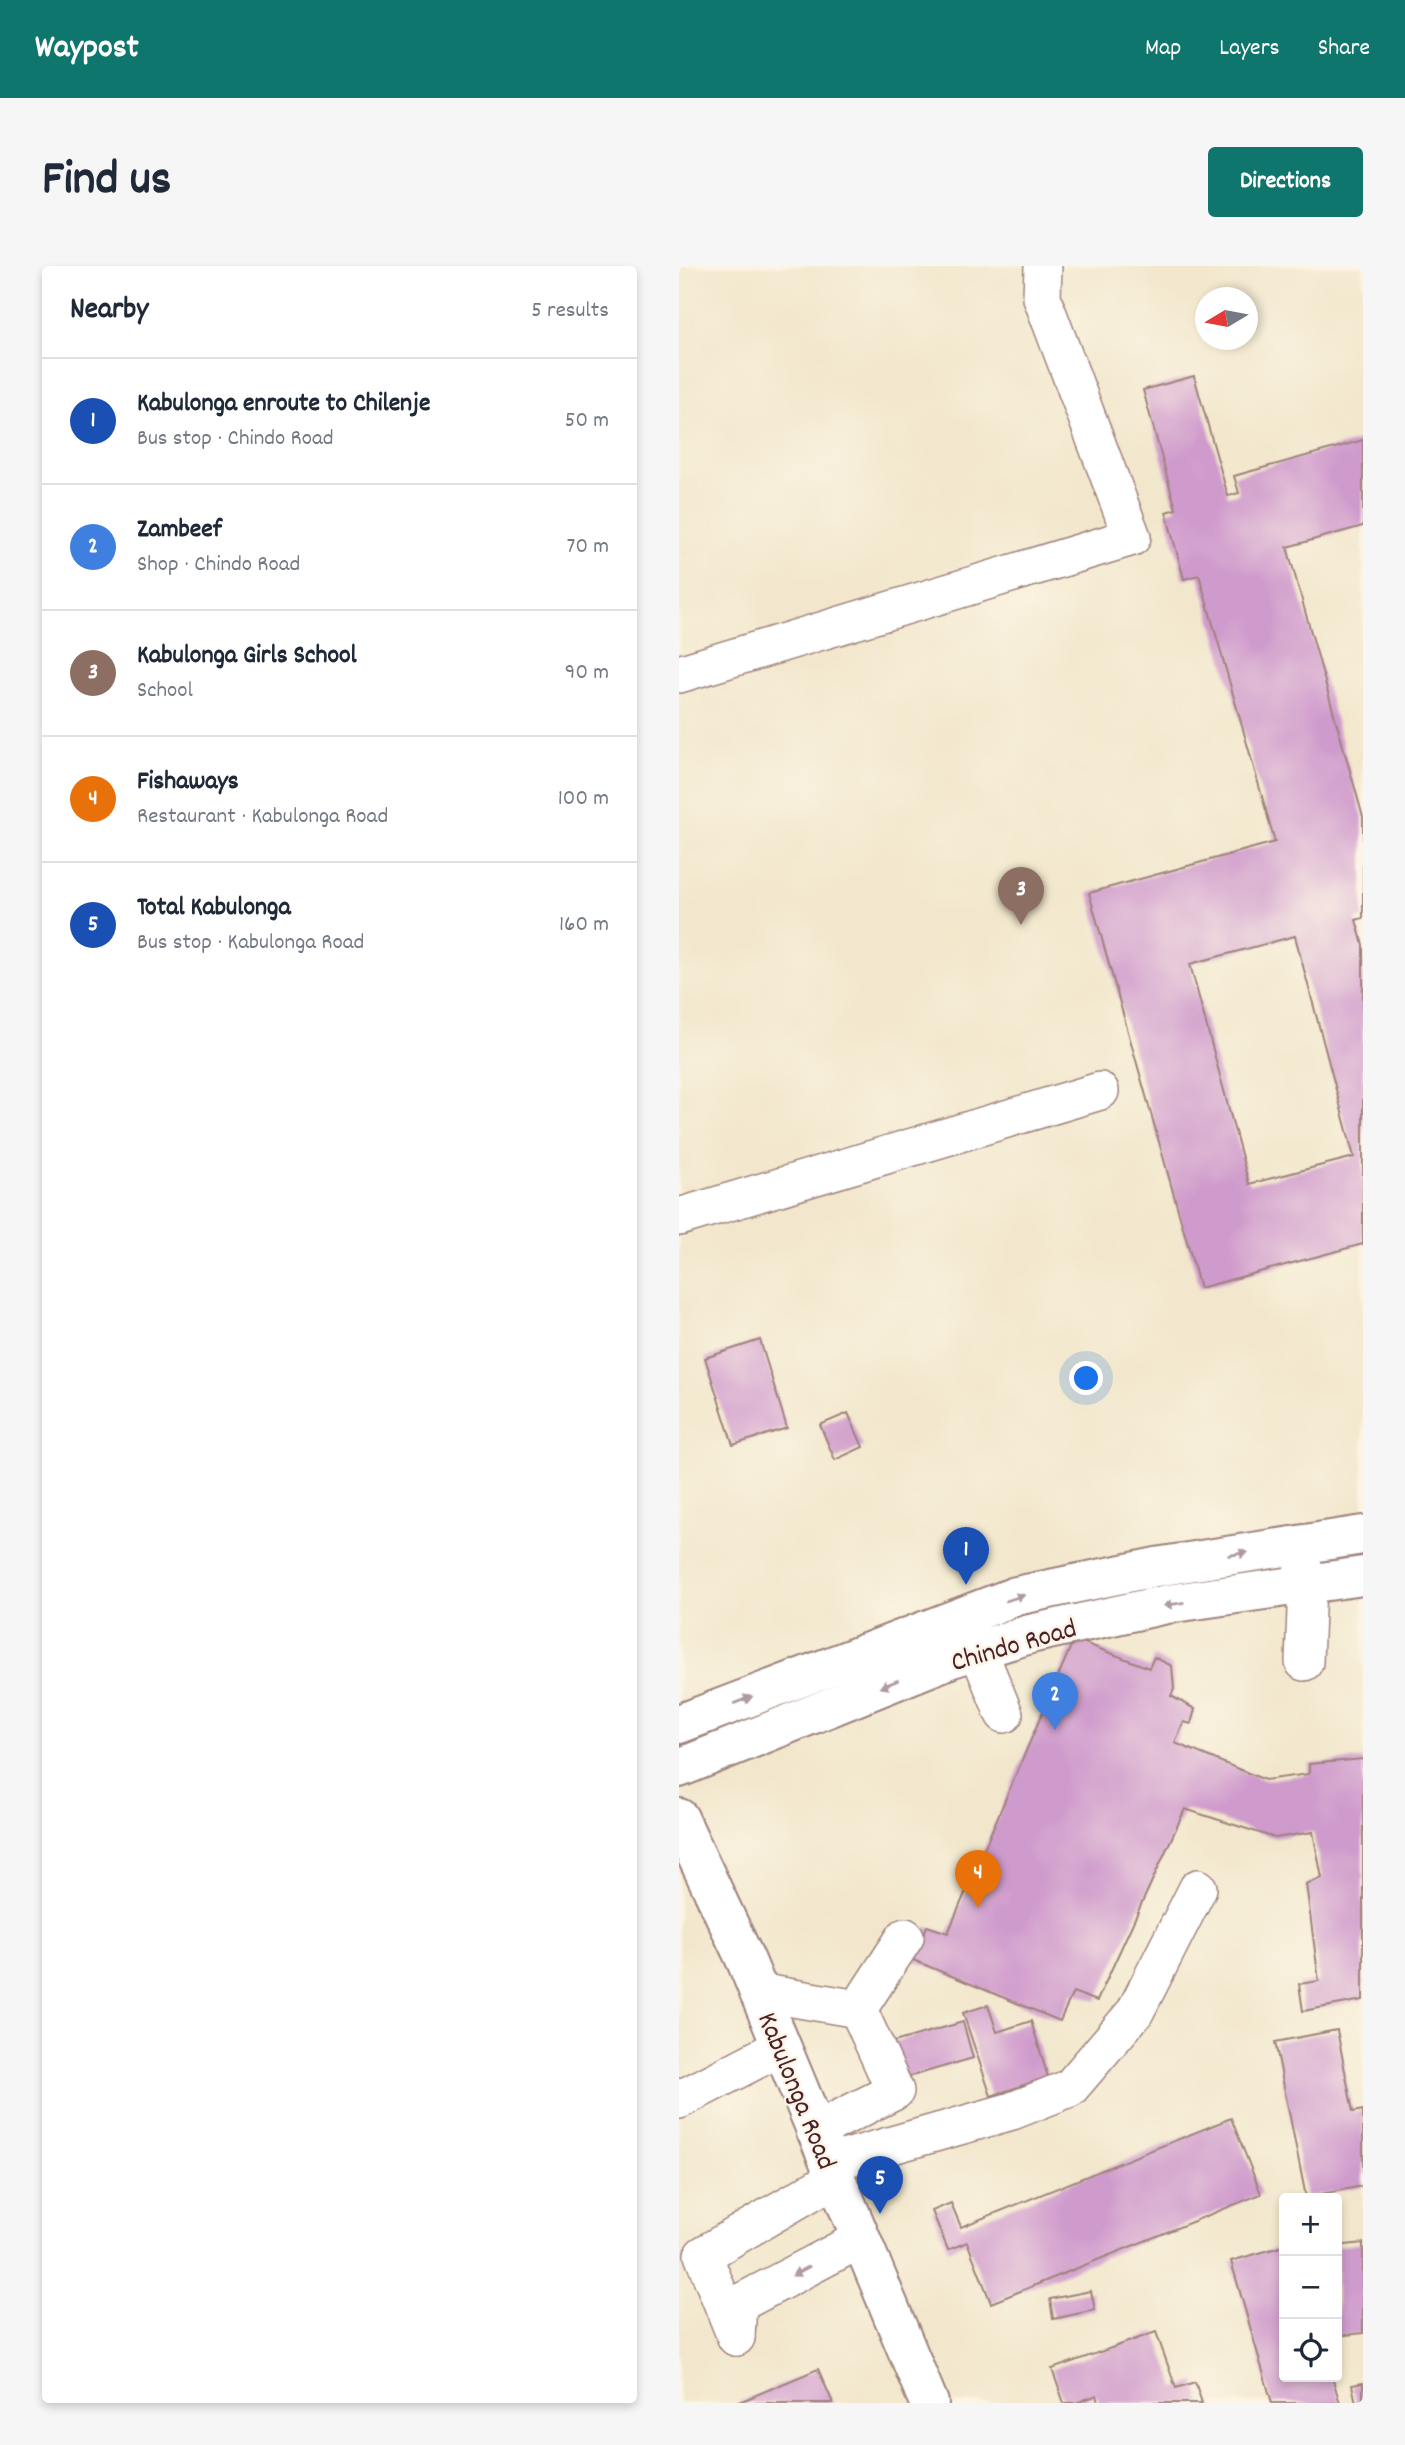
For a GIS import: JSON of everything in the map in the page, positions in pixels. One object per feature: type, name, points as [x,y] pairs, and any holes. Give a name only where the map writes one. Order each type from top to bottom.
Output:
[{"type":"main road","name":"Chindo Road","points":[[679,1768],[971,1632],[1028,1593],[1156,1567],[1363,1535]]},
{"type":"main road","name":"Chindo Road","points":[[679,1724],[971,1632],[1030,1634],[1167,1604],[1363,1576]]},
{"type":"main road","name":"Kabulonga Road","points":[[679,1818],[758,1992],[929,2403]]},
{"type":"lane","points":[[679,674],[1132,537],[1042,298],[1043,266]]},
{"type":"lane","points":[[679,1217],[1100,1091]]},
{"type":"lane","points":[[1298,1545],[1307,1584],[1304,1662]]},
{"type":"lane","points":[[971,1632],[1004,1714]]},
{"type":"lane","points":[[826,2157],[1011,2111],[1070,2088],[1135,2012],[1198,1888]]},
{"type":"lane","points":[[858,2009],[905,1937]]},
{"type":"lane","points":[[758,1992],[858,2009]]},
{"type":"lane","points":[[858,2009],[895,2091],[826,2157],[703,2255],[736,2337],[738,2304],[860,2239]]},
{"type":"lane","points":[[679,2100],[781,2047]]},
{"type":"building","points":[[1194,376],[1228,496],[1239,493],[1234,476],[1363,440],[1363,526],[1287,547],[1363,817],[1363,918],[1356,920],[1363,945],[1363,1244],[1200,1288],[1089,893],[1275,842],[1199,575],[1184,579],[1166,512],[1176,509],[1143,390]],"holes":[[[1295,936],[1354,1157],[1249,1184],[1190,964]]]},
{"type":"building","points":[[760,1340],[787,1428],[733,1445],[705,1358]]},
{"type":"building","points":[[848,1413],[863,1447],[835,1460],[820,1425]]},
{"type":"building","points":[[1074,1639],[1149,1668],[1154,1657],[1172,1666],[1174,1689],[1171,1696],[1195,1709],[1191,1724],[1184,1722],[1175,1743],[1265,1780],[1309,1774],[1309,1764],[1363,1759],[1363,2000],[1303,2011],[1299,1984],[1319,1981],[1306,1884],[1322,1878],[1313,1832],[1275,1838],[1185,1809],[1097,2001],[1073,1992],[1060,2021],[913,1960],[927,1926],[948,1933]]},
{"type":"building","points":[[988,2005],[997,2032],[1031,2021],[1048,2077],[991,2096],[963,2013]]},
{"type":"building","points":[[963,2022],[973,2058],[888,2083],[877,2047]]},
{"type":"building","points":[[1337,2030],[1353,2112],[1363,2110],[1363,2186],[1327,2193],[1305,2193],[1275,2042]]},
{"type":"building","points":[[1231,2118],[1261,2194],[991,2303],[967,2242],[948,2250],[932,2211],[951,2203],[961,2227]]},
{"type":"building","points":[[1363,2243],[1363,2333],[1342,2335],[1342,2245]]},
{"type":"building","points":[[1279,2247],[1279,2382],[1334,2382],[1340,2403],[1272,2403],[1231,2261]]},
{"type":"building","points":[[1091,2291],[1095,2310],[1053,2319],[1050,2299]]},
{"type":"building","points":[[1156,2332],[1176,2388],[1195,2382],[1202,2403],[1099,2403],[1097,2395],[1076,2403],[1064,2403],[1052,2369]]},
{"type":"building","points":[[818,2369],[833,2403],[737,2403]]},
{"type":"building","points":[[1363,2383],[1363,2403],[1356,2403],[1352,2385]]},
{"type":"place","name":"Kabulonga Girls School","points":[[1021,925]]},
{"type":"place","name":"Kabulonga enroute to Chilenje","points":[[966,1585]]},
{"type":"place","name":"Zambeef","points":[[1055,1730]]},
{"type":"place","name":"Fishaways","points":[[978,1908]]},
{"type":"place","name":"Total Kabulonga","points":[[880,2214]]}]
